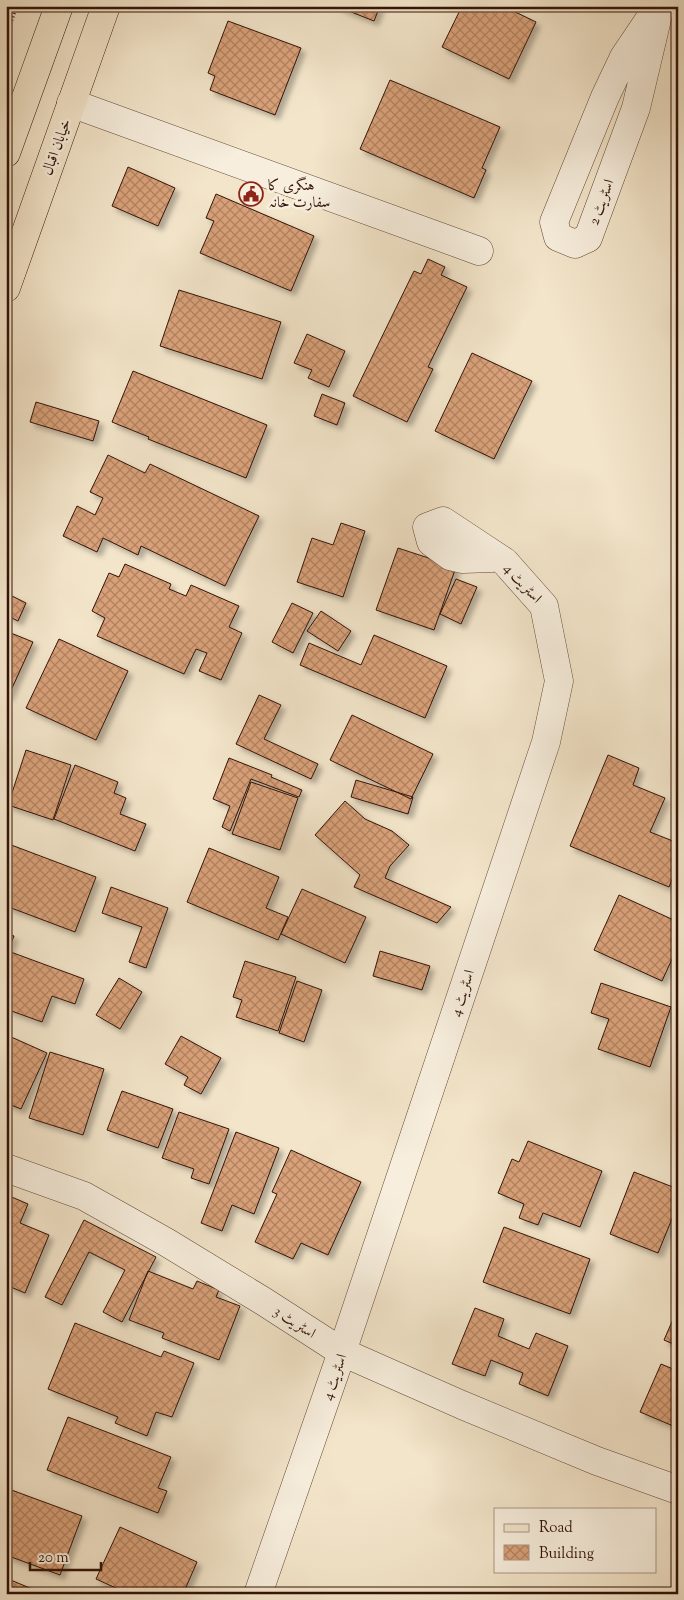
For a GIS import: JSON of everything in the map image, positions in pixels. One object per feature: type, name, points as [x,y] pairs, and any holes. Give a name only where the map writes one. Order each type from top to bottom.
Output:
[{"type":"main road","points":[[6,154],[59,6]]},
{"type":"main road","name":"خیابان اقبال","points":[[6,288],[106,6]]},
{"type":"street","name":"اسٹریٹ 2","points":[[658,7],[658,15],[636,108],[588,238],[576,244],[558,237],[554,222],[601,106],[624,57],[658,7]]},
{"type":"street","points":[[71,103],[479,251]]},
{"type":"street","name":"اسٹریٹ 4","points":[[258,1594],[342,1352],[546,742],[559,681],[544,606],[505,562],[443,521],[427,528],[431,542],[450,556],[463,559],[492,558]]},
{"type":"street","name":"اسٹریٹ 3","points":[[6,1168],[84,1196],[231,1281],[342,1352],[579,1454],[678,1490]]},
{"type":"path","points":[[6,36],[17,6]]},
{"type":"building","points":[[336,6],[380,6],[374,21]]},
{"type":"building","points":[[462,6],[503,6],[536,22],[509,79],[442,47]]},
{"type":"building","points":[[228,21],[301,48],[275,115],[210,90],[215,76],[208,73]]},
{"type":"building","points":[[390,80],[500,127],[482,168],[486,170],[474,198],[360,149]]},
{"type":"building","points":[[128,167],[175,188],[158,226],[112,206]]},
{"type":"building","points":[[216,194],[314,236],[291,291],[200,253],[214,221],[206,218]]},
{"type":"building","points":[[428,259],[445,267],[441,275],[467,287],[428,367],[433,369],[407,422],[353,396],[414,271],[421,274]]},
{"type":"building","points":[[179,290],[281,322],[262,379],[160,346]]},
{"type":"building","points":[[307,334],[345,351],[329,387],[308,378],[312,370],[294,363]]},
{"type":"building","points":[[472,353],[532,381],[494,459],[435,431]]},
{"type":"building","points":[[133,371],[267,425],[246,478],[148,439],[149,437],[112,422]]},
{"type":"building","points":[[322,394],[345,403],[337,425],[314,416]]},
{"type":"building","points":[[36,402],[99,421],[93,441],[30,422]]},
{"type":"building","points":[[108,455],[145,473],[150,464],[259,516],[225,586],[141,546],[138,555],[103,538],[97,552],[63,536],[77,506],[95,515],[103,498],[90,492]]},
{"type":"building","points":[[341,523],[365,531],[343,597],[297,582],[312,538],[333,545]]},
{"type":"building","points":[[398,548],[456,567],[434,630],[376,610]]},
{"type":"building","points":[[125,564],[171,584],[169,589],[186,596],[191,585],[239,606],[229,627],[242,633],[221,680],[199,671],[207,653],[196,649],[184,674],[97,636],[105,618],[92,611],[109,573],[119,577]]},
{"type":"building","points":[[456,579],[477,587],[461,624],[440,614]]},
{"type":"building","points":[[6,593],[26,603],[18,621],[6,615]]},
{"type":"building","points":[[292,603],[313,613],[293,653],[272,642]]},
{"type":"building","points":[[321,611],[351,631],[338,651],[307,631]]},
{"type":"building","points":[[6,631],[33,642],[8,697],[6,696]]},
{"type":"building","points":[[374,635],[447,666],[425,718],[300,665],[309,643],[361,665]]},
{"type":"building","points":[[59,639],[128,671],[96,740],[26,708]]},
{"type":"building","points":[[259,695],[281,705],[264,739],[318,764],[311,779],[236,744]]},
{"type":"building","points":[[352,715],[433,754],[411,799],[330,760]]},
{"type":"building","points":[[26,750],[71,765],[53,820],[8,805]]},
{"type":"building","points":[[608,755],[639,768],[633,785],[665,798],[650,832],[678,843],[678,865],[669,887],[570,846]]},
{"type":"building","points":[[229,758],[272,775],[271,777],[302,790],[299,797],[251,779],[230,831],[222,827],[230,806],[213,799]]},
{"type":"building","points":[[75,765],[118,782],[114,793],[126,798],[120,814],[146,824],[135,851],[54,819]]},
{"type":"building","points":[[356,780],[413,797],[408,814],[351,797]]},
{"type":"building","points":[[251,782],[298,798],[280,850],[232,834]]},
{"type":"building","points":[[345,801],[365,819],[392,831],[409,845],[390,866],[385,878],[451,907],[437,923],[354,887],[360,875],[315,835]]},
{"type":"building","points":[[6,843],[96,877],[75,932],[6,906]]},
{"type":"building","points":[[209,848],[279,877],[266,908],[288,917],[278,940],[187,902]]},
{"type":"building","points":[[111,887],[168,908],[146,968],[129,962],[142,927],[102,913]]},
{"type":"building","points":[[302,889],[366,917],[345,963],[281,934]]},
{"type":"building","points":[[619,895],[678,922],[678,946],[662,981],[594,950]]},
{"type":"building","points":[[6,933],[14,936],[8,951],[84,979],[75,1004],[52,996],[42,1022],[6,1009]]},
{"type":"building","points":[[380,951],[430,966],[422,990],[373,976]]},
{"type":"building","points":[[245,961],[296,977],[278,1031],[236,1017],[242,1000],[233,997]]},
{"type":"building","points":[[119,978],[142,992],[120,1029],[96,1015]]},
{"type":"building","points":[[297,981],[322,990],[304,1042],[279,1033]]},
{"type":"building","points":[[601,983],[671,1007],[650,1067],[598,1049],[609,1019],[591,1013]]},
{"type":"building","points":[[9,1036],[47,1053],[21,1109],[6,1103],[6,1041]]},
{"type":"building","points":[[181,1036],[221,1058],[201,1094],[184,1085],[188,1077],[165,1064]]},
{"type":"building","points":[[50,1052],[104,1069],[83,1135],[29,1118]]},
{"type":"building","points":[[122,1091],[173,1109],[158,1148],[107,1130]]},
{"type":"building","points":[[179,1112],[229,1129],[209,1184],[191,1178],[194,1169],[162,1158]]},
{"type":"building","points":[[236,1132],[279,1148],[254,1214],[232,1205],[222,1231],[201,1223]]},
{"type":"building","points":[[528,1141],[602,1171],[580,1227],[543,1213],[538,1225],[519,1218],[524,1204],[498,1193],[512,1159],[519,1162]]},
{"type":"building","points":[[291,1150],[361,1182],[328,1255],[301,1243],[293,1259],[255,1242],[277,1194],[272,1192]]},
{"type":"building","points":[[634,1172],[678,1189],[678,1204],[658,1253],[610,1234]]},
{"type":"building","points":[[7,1195],[28,1204],[20,1223],[49,1235],[25,1293],[6,1285]]},
{"type":"building","points":[[84,1220],[156,1257],[122,1322],[103,1312],[125,1270],[89,1252],[62,1305],[45,1297]]},
{"type":"building","points":[[504,1227],[590,1259],[570,1314],[483,1282]]},
{"type":"building","points":[[148,1271],[193,1289],[197,1281],[219,1290],[216,1297],[240,1306],[219,1360],[162,1338],[164,1333],[129,1320]]},
{"type":"building","points":[[475,1308],[504,1319],[498,1336],[529,1349],[536,1333],[568,1346],[548,1396],[519,1384],[523,1373],[491,1360],[485,1376],[452,1364]]},
{"type":"building","points":[[674,1317],[678,1319],[678,1346],[664,1340]]},
{"type":"building","points":[[75,1323],[161,1357],[164,1351],[194,1363],[172,1417],[156,1412],[147,1436],[115,1423],[118,1417],[48,1389]]},
{"type":"building","points":[[661,1364],[678,1371],[678,1428],[640,1412]]},
{"type":"building","points":[[68,1417],[171,1457],[158,1488],[167,1491],[158,1513],[47,1470]]},
{"type":"building","points":[[6,1488],[82,1516],[60,1575],[6,1555]]},
{"type":"building","points":[[120,1527],[197,1562],[183,1594],[129,1594],[96,1579]]},
{"type":"building","points":[[6,1578],[44,1594],[6,1594]]},
{"type":"place","name":"ہنگری کا سفارت خانہ","points":[[251,194]]}]
